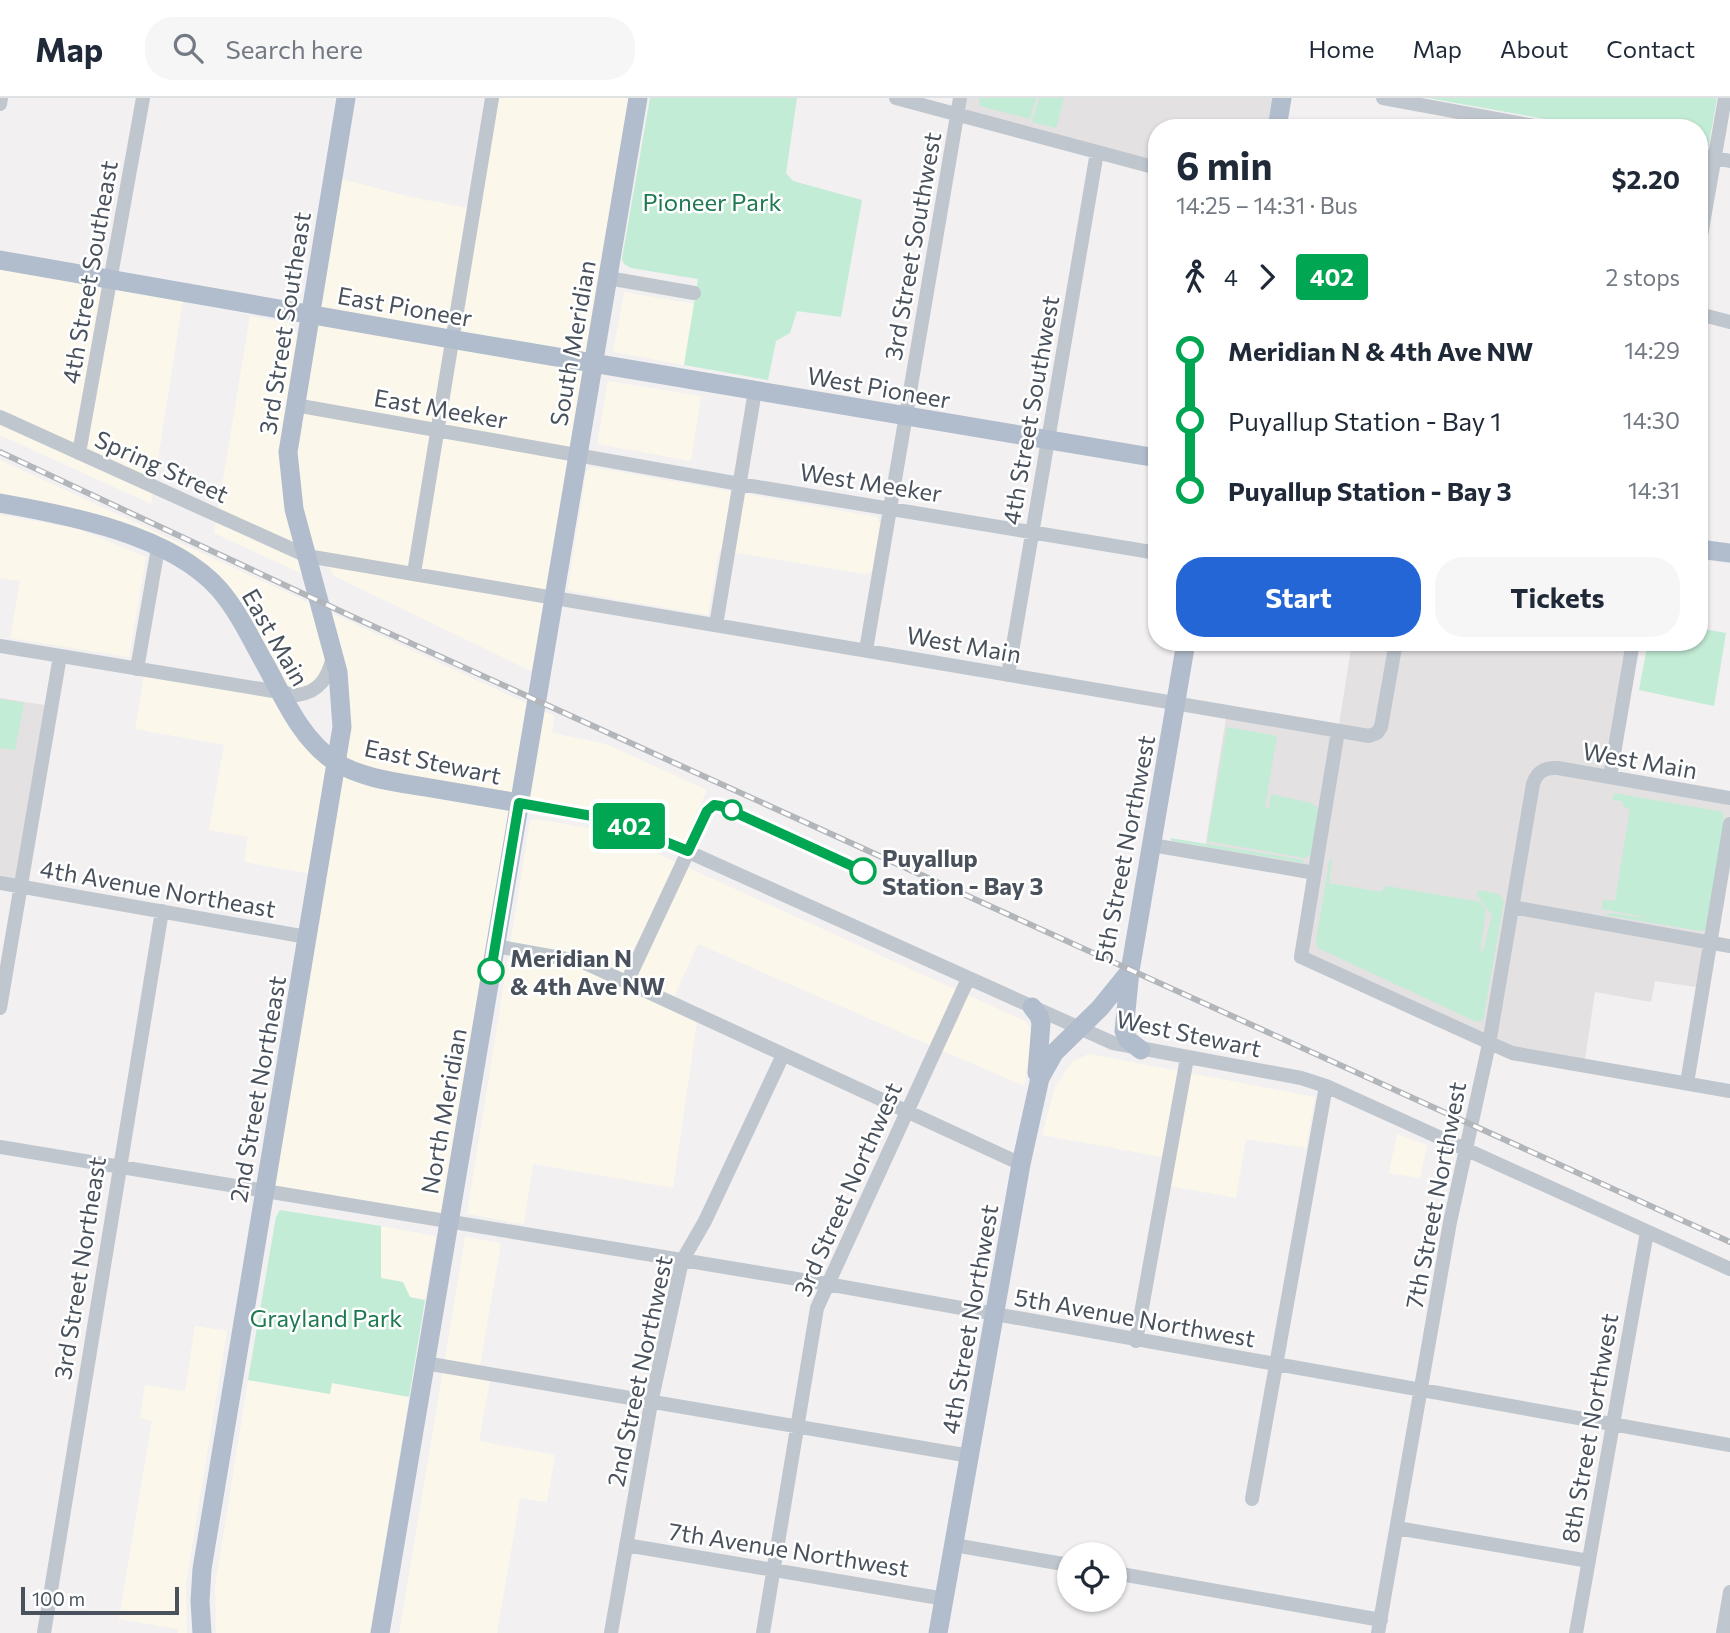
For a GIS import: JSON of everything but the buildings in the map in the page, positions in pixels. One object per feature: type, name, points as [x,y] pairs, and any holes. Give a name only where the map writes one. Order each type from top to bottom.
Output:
[{"type":"main road","name":"3rd Street Southeast","points":[[307,556],[294,509],[288,452],[346,98]]},
{"type":"main road","name":"South Meridian","points":[[554,597],[638,98]]},
{"type":"main road","points":[[1278,119],[1282,98]]},
{"type":"main road","name":"East Pioneer","points":[[0,260],[594,363]]},
{"type":"main road","name":"West Pioneer","points":[[594,363],[1148,457]]},
{"type":"main road","name":"East Main","points":[[0,503],[90,521],[158,548],[204,575],[228,600],[308,736],[337,763]]},
{"type":"main road","points":[[1708,550],[1730,554]]},
{"type":"main road","name":"2nd Street Northeast","points":[[202,1633],[201,1575],[337,763],[342,713],[340,681],[334,653],[307,556]]},
{"type":"main road","name":"North Meridian","points":[[380,1633],[554,597]]},
{"type":"main road","name":"5th Street Northwest","points":[[1079,1028],[1100,1008],[1129,971],[1185,651]]},
{"type":"main road","name":"East Stewart","points":[[337,763],[356,772],[385,780],[519,803]]},
{"type":"main road","points":[[1129,971],[1124,1031],[1128,1040],[1141,1050]]},
{"type":"main road","points":[[1032,1007],[1039,1016],[1041,1031],[1034,1098]]},
{"type":"main road","name":"4th Street Northwest","points":[[939,1633],[1034,1098],[1048,1062],[1079,1028]]},
{"type":"street","points":[[0,104],[1,98]]},
{"type":"street","name":"4th Street Southeast","points":[[79,453],[143,98]]},
{"type":"street","points":[[414,573],[492,98]]},
{"type":"street","points":[[896,98],[1148,166]]},
{"type":"street","name":"3rd Street Southwest","points":[[866,650],[960,98]]},
{"type":"street","points":[[1382,98],[1496,119]]},
{"type":"street","points":[[1708,197],[1725,98]]},
{"type":"street","name":"4th Street Southwest","points":[[1008,675],[1097,152]]},
{"type":"street","points":[[1708,157],[1730,161]]},
{"type":"street","points":[[608,278],[694,293]]},
{"type":"street","points":[[1708,316],[1730,322]]},
{"type":"street","points":[[716,625],[755,391]]},
{"type":"street","name":"East Meeker","points":[[295,405],[578,456]]},
{"type":"street","name":"Spring Street","points":[[0,416],[307,556]]},
{"type":"street","name":"West Meeker","points":[[578,456],[1148,552]]},
{"type":"street","points":[[137,669],[158,548]]},
{"type":"street","points":[[307,556],[554,597]]},
{"type":"street","name":"West Main","points":[[554,597],[1366,736],[1375,735],[1381,727],[1394,651]]},
{"type":"street","points":[[0,646],[282,693],[305,694],[318,687],[327,677],[334,653]]},
{"type":"street","points":[[1609,778],[1631,651]]},
{"type":"street","points":[[0,1008],[60,656]]},
{"type":"street","points":[[1338,731],[1301,957],[1511,1053],[1730,1091]]},
{"type":"street","name":"West Main","points":[[1543,769],[1558,768],[1730,798]]},
{"type":"street","name":"7th Street Northwest","points":[[1379,1626],[1450,1222],[1489,1044],[1532,784],[1543,769]]},
{"type":"street","name":"West Stewart","points":[[519,803],[609,819],[688,851],[1113,1043],[1301,1078],[1326,1086],[1730,1269]]},
{"type":"street","points":[[627,982],[708,809]]},
{"type":"street","points":[[1687,1083],[1730,824]]},
{"type":"street","points":[[1152,845],[1315,873]]},
{"type":"street","name":"4th Avenue Northeast","points":[[0,883],[307,937]]},
{"type":"street","points":[[1512,907],[1730,946]]},
{"type":"street","name":"3rd Street Northeast","points":[[44,1633],[162,911]]},
{"type":"street","points":[[495,946],[583,962],[1021,1164]]},
{"type":"street","name":"3rd Street Northwest","points":[[763,1633],[814,1318],[827,1284],[968,979]]},
{"type":"street","name":"2nd Street Northwest","points":[[611,1633],[651,1402],[682,1261],[705,1221],[783,1055]]},
{"type":"street","points":[[1136,1340],[1187,1058]]},
{"type":"street","points":[[1252,1499],[1326,1086]]},
{"type":"street","name":"5th Avenue Northwest","points":[[0,1147],[827,1284],[1730,1445]]},
{"type":"street","name":"8th Street Northwest","points":[[1576,1633],[1647,1232]]},
{"type":"street","points":[[425,1363],[970,1456]]},
{"type":"street","points":[[1397,1528],[1589,1561]]},
{"type":"street","name":"7th Avenue Northwest","points":[[626,1545],[945,1599]]},
{"type":"street","points":[[954,1545],[1057,1563]]},
{"type":"street","points":[[1127,1575],[1379,1626]]},
{"type":"street","points":[[1723,1633],[1730,1592]]},
{"type":"shaded area","points":[[492,98],[638,98],[554,597],[531,671],[334,576],[323,558],[307,556],[313,579],[214,533],[250,316],[288,323],[300,340],[333,177],[411,197],[474,209]]},
{"type":"shaded area","points":[[960,98],[1282,98],[1278,119],[1148,119],[1148,166],[957,114]]},
{"type":"shaded area","points":[[0,260],[184,293],[151,504],[0,435]]},
{"type":"shaded area","points":[[624,292],[694,304],[684,365],[613,352]]},
{"type":"shaded area","points":[[608,381],[701,396],[691,461],[597,444]]},
{"type":"shaded area","points":[[0,460],[554,716],[552,733],[606,744],[707,790],[681,848],[642,831],[519,804],[449,1223],[265,1191],[318,875],[244,862],[248,837],[209,830],[224,745],[135,729],[145,670],[281,693],[238,615],[158,548],[0,503]],"holes":[[[334,655],[331,789],[326,767],[283,693],[323,682]]]},
{"type":"shaded area","points":[[591,467],[877,517],[880,525],[872,572],[864,574],[719,550],[708,615],[569,591],[586,473]]},
{"type":"shaded area","points":[[0,515],[76,528],[146,557],[129,657],[10,638],[20,581],[0,578]]},
{"type":"shaded area","points":[[1351,651],[1631,651],[1610,777],[1730,798],[1730,824],[1703,988],[1655,981],[1651,1002],[1595,992],[1584,1066],[1511,1053],[1301,957],[1315,873],[1204,854],[1227,712],[1338,731]]},
{"type":"shaded area","points":[[0,698],[51,706],[21,886],[0,883]]},
{"type":"shaded area","points":[[537,819],[610,832],[1027,1022],[1032,1033],[1024,1086],[698,944],[674,997],[699,1007],[673,1188],[533,1164],[524,1224],[467,1214],[530,821]]},
{"type":"shaded area","points":[[1089,1054],[1315,1097],[1306,1148],[1246,1139],[1236,1198],[1158,1184],[1162,1157],[1042,1135],[1055,1087],[1073,1061]]},
{"type":"shaded area","points":[[1397,1134],[1427,1145],[1420,1178],[1389,1173]]},
{"type":"shaded area","points":[[381,1226],[436,1236],[425,1300],[409,1297],[403,1282],[381,1278]]},
{"type":"shaded area","points":[[465,1237],[501,1243],[479,1372],[491,1375],[479,1441],[555,1455],[547,1502],[520,1498],[497,1633],[399,1633]]},
{"type":"shaded area","points":[[195,1326],[227,1331],[186,1584],[187,1633],[178,1633],[178,1629],[119,1619],[152,1421],[140,1418],[145,1385],[185,1391]]},
{"type":"shaded area","points":[[248,1380],[329,1394],[332,1383],[409,1397],[370,1633],[216,1633],[215,1587]]},
{"type":"green space","name":"Pioneer Park","points":[[650,98],[797,98],[786,173],[793,181],[862,200],[841,317],[797,311],[790,333],[776,341],[768,380],[684,365],[698,279],[631,268],[624,264],[622,259]]},
{"type":"green space","points":[[979,98],[1036,98],[1030,119],[980,106]]},
{"type":"green space","points":[[1039,98],[1064,98],[1056,128],[1032,122]]},
{"type":"green space","points":[[1428,98],[1717,98],[1708,149],[1708,119],[1545,119]]},
{"type":"green space","points":[[1708,630],[1726,633],[1714,706],[1639,690],[1646,651],[1708,651]]},
{"type":"green space","points":[[0,699],[24,703],[15,750],[0,748]]},
{"type":"green space","points":[[1227,727],[1277,736],[1265,807],[1269,808],[1271,794],[1311,803],[1319,809],[1311,855],[1305,858],[1207,841]]},
{"type":"green space","points":[[1614,793],[1723,812],[1725,832],[1705,930],[1605,915],[1611,913],[1644,917],[1602,909],[1603,900],[1615,901],[1630,809],[1624,807],[1622,801],[1613,800]]},
{"type":"green space","points":[[1170,838],[1303,860],[1304,863],[1172,841]]},
{"type":"green space","points":[[1330,858],[1329,883],[1381,892],[1386,886],[1481,902],[1486,911],[1480,951],[1483,951],[1492,915],[1477,895],[1478,890],[1499,894],[1504,901],[1483,1020],[1477,1022],[1318,948],[1316,940]]},
{"type":"green space","name":"Grayland Park","points":[[280,1210],[381,1226],[381,1278],[403,1282],[410,1297],[425,1300],[409,1397],[332,1383],[330,1394],[248,1380],[276,1217]]},
{"type":"railway","points":[[0,452],[353,617],[1730,1242]]},
{"type":"bus line","name":"402","points":[[491,971],[519,803],[609,819],[688,851],[707,811],[714,805],[721,806],[863,871]]},
{"type":"place","name":"Puyallup Station - Bay 3","points":[[863,871]]},
{"type":"place","name":"Meridian N & 4th Ave NW","points":[[491,971]]}]
